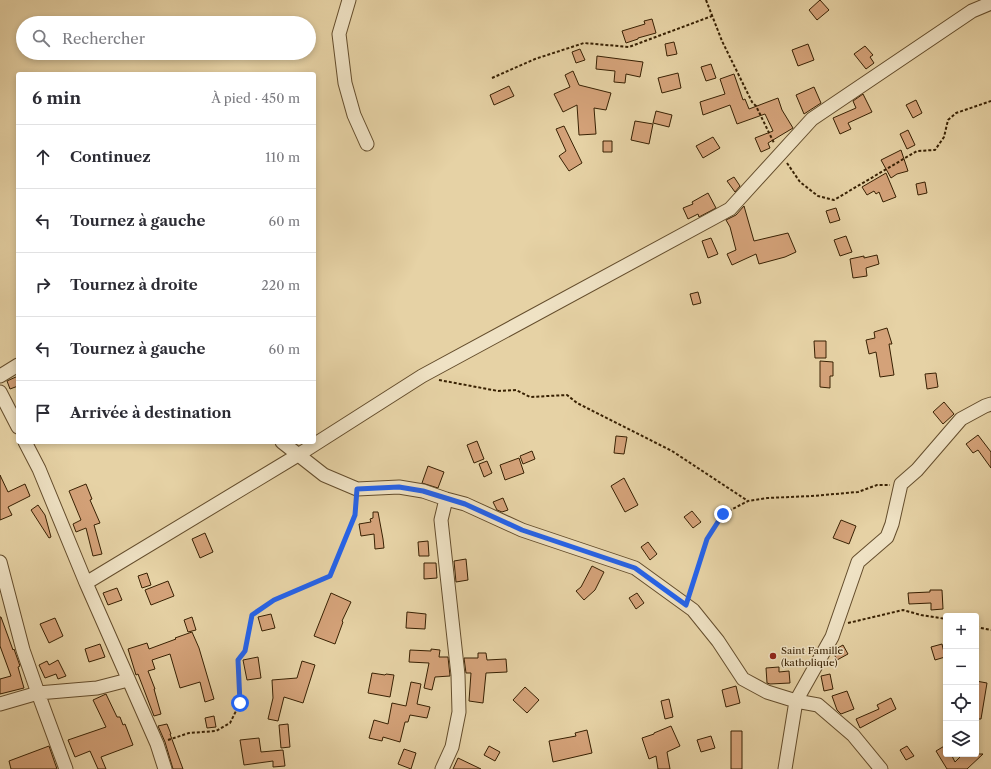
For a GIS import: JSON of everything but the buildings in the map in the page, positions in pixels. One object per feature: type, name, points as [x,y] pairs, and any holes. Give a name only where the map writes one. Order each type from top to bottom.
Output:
[{"type":"street","points":[[349,0],[339,34],[345,83],[354,116],[367,144]]},
{"type":"street","points":[[316,443],[422,376],[730,209],[812,119],[972,11],[991,3]]},
{"type":"street","points":[[0,376],[16,366]]},
{"type":"street","points":[[0,392],[16,423]]},
{"type":"street","points":[[785,769],[796,701],[832,637],[858,562],[887,537],[892,524],[901,484],[917,470],[961,420],[991,404]]},
{"type":"street","points":[[26,444],[39,469],[128,680],[157,744],[165,769]]},
{"type":"street","points":[[285,444],[324,475],[357,489],[399,487],[423,491],[465,504],[522,530],[635,568],[693,610],[718,641],[743,679],[767,692],[796,701],[818,705],[853,735],[881,769]]},
{"type":"street","points":[[86,582],[314,444]]},
{"type":"street","points":[[442,769],[452,747],[459,712],[458,675],[441,520],[446,499]]},
{"type":"street","points":[[0,562],[23,650],[66,769]]},
{"type":"street","points":[[0,704],[38,693],[97,688],[128,680]]},
{"type":"path","points":[[706,0],[722,41],[780,154],[800,182],[818,196],[834,200],[917,151],[935,150],[944,137],[948,120],[956,113],[991,100]]},
{"type":"path","points":[[492,78],[535,59],[584,43],[628,47],[712,16]]},
{"type":"path","points":[[422,376],[498,391],[516,390],[530,397],[567,395],[577,403],[672,451],[748,501]]},
{"type":"path","points":[[686,605],[707,539],[723,514],[748,501],[767,498],[858,492],[877,485],[901,484]]},
{"type":"path","points":[[157,744],[189,733],[216,731],[230,723],[240,703],[238,660],[245,651],[252,615],[274,600],[330,576],[355,515],[357,489]]},
{"type":"path","points":[[836,626],[881,614],[903,610],[943,619]]},
{"type":"path","points":[[979,628],[991,630]]},
{"type":"place","name":"Saint Famille (katholique)","points":[[773,656]]},
{"type":"route","points":[[240,703],[238,660],[245,651],[252,615],[274,600],[330,576],[355,515],[357,489],[399,487],[423,491],[465,504],[522,530],[635,568],[686,605],[707,539],[723,514]]}]
